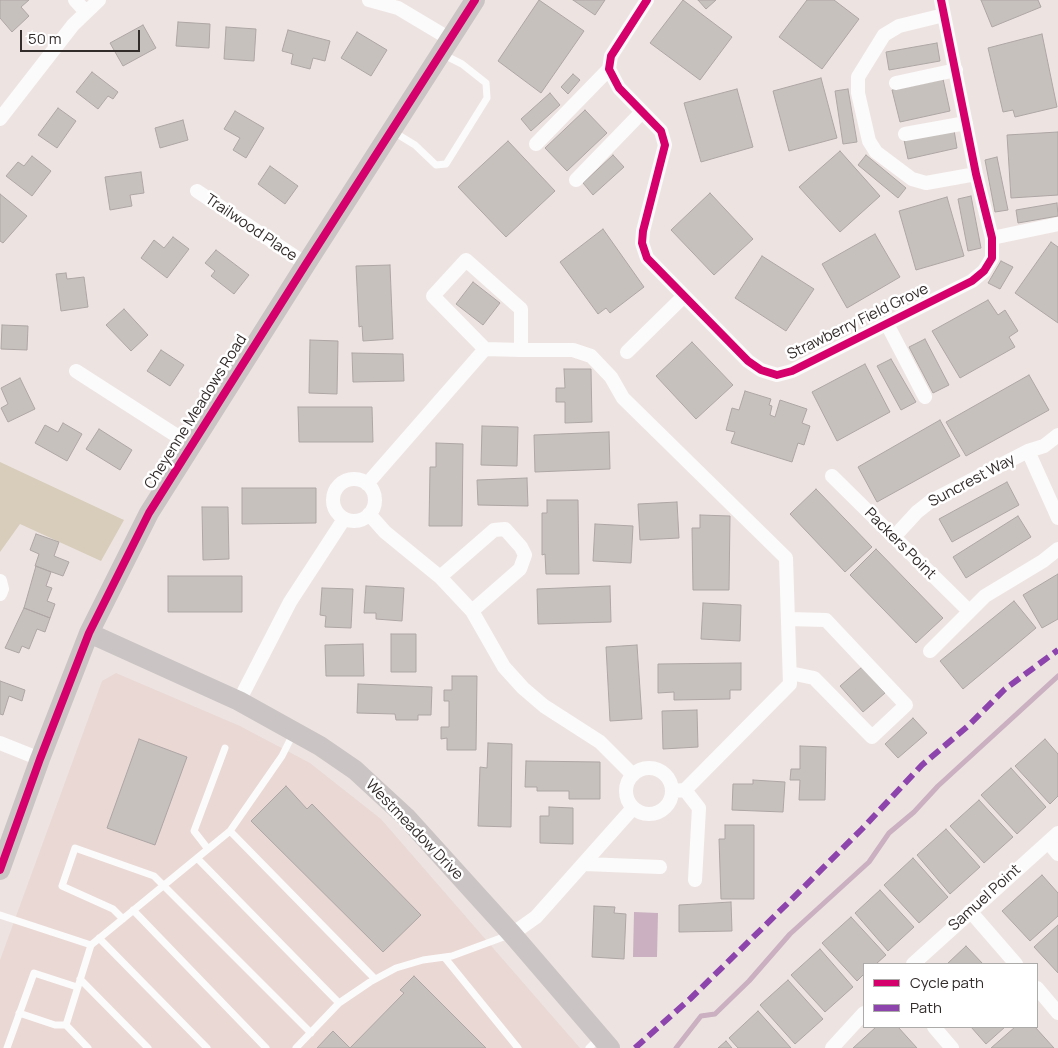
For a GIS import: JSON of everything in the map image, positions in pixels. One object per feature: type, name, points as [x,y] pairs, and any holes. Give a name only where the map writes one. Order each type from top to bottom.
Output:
[{"type":"main road","name":"Cheyenne Meadows Road","points":[[0,870],[40,758],[89,633],[149,513],[476,0]]},
{"type":"main road","name":"Westmeadow Drive","points":[[89,633],[239,701],[294,731],[355,770],[406,817],[512,934],[600,1044]]},
{"type":"street","points":[[74,0],[85,12]]},
{"type":"street","points":[[0,119],[85,12],[99,0]]},
{"type":"street","points":[[369,0],[398,8],[446,46]]},
{"type":"street","points":[[536,144],[609,69],[611,56],[647,0]]},
{"type":"street","name":"Strawberry Field Grove","points":[[609,69],[618,88],[661,131],[665,146],[642,243],[647,258],[748,361],[761,370],[777,375],[792,371],[972,281],[984,271],[992,258],[992,238],[976,174],[941,0]]},
{"type":"street","points":[[944,15],[899,26],[884,35],[858,77],[858,93],[869,141],[876,152],[912,179],[926,183],[976,174]]},
{"type":"street","points":[[896,83],[956,70]]},
{"type":"street","points":[[576,180],[642,112]]},
{"type":"street","points":[[905,134],[966,123]]},
{"type":"street","name":"Trailwood Place","points":[[197,191],[306,264]]},
{"type":"street","points":[[992,238],[1058,224]]},
{"type":"street","points":[[521,350],[520,309],[466,260],[433,296],[485,350],[521,350],[573,350],[591,356],[610,377],[623,398],[786,558],[790,684],[679,791],[659,812],[644,814],[633,808],[627,799],[627,784],[633,775],[643,769],[658,770],[679,791],[699,808],[695,880]]},
{"type":"street","points":[[626,352],[684,296]]},
{"type":"street","points":[[886,324],[925,397]]},
{"type":"street","points":[[367,484],[485,350]]},
{"type":"street","points":[[76,371],[191,445]]},
{"type":"street","name":"Suncrest Way","points":[[894,537],[917,512],[931,501],[1028,451],[1044,446],[1058,435]]},
{"type":"street","points":[[1028,451],[1058,518]]},
{"type":"street","name":"Packers Point","points":[[832,476],[968,611]]},
{"type":"street","points":[[354,478],[367,484],[374,496],[375,503],[369,514],[357,520],[344,519],[335,510],[332,503],[335,489],[340,483],[354,478]]},
{"type":"street","points":[[369,514],[385,532],[440,577],[472,611],[504,667],[523,688],[544,706],[600,742],[633,775]]},
{"type":"street","points":[[239,701],[290,602],[344,519]]},
{"type":"street","points":[[440,577],[494,530],[505,529],[522,547],[526,555],[520,569],[472,611]]},
{"type":"street","points":[[930,651],[985,596],[1058,549]]},
{"type":"street","points":[[0,581],[2,589],[0,594]]},
{"type":"street","points":[[788,619],[826,620],[906,705],[872,737],[814,678],[790,674]]},
{"type":"street","points":[[0,743],[40,758]]},
{"type":"street","points":[[512,934],[536,917],[633,808]]},
{"type":"street","points":[[1053,837],[1058,854]]},
{"type":"street","name":"Samuel Point","points":[[914,963],[1053,837]]},
{"type":"street","points":[[585,864],[660,867]]},
{"type":"street","points":[[970,911],[1015,963]]},
{"type":"street","points":[[1038,989],[1058,1013]]},
{"type":"street","points":[[832,1048],[863,1014]]},
{"type":"street","points":[[935,1028],[952,1048]]},
{"type":"lane","points":[[391,131],[415,145],[436,165],[446,164],[487,98],[486,83],[462,64],[446,46]]},
{"type":"lane","points":[[66,1025],[91,945],[230,831],[282,756],[294,731]]},
{"type":"lane","points":[[208,850],[194,831],[225,748]]},
{"type":"lane","points":[[230,831],[375,979]]},
{"type":"lane","points":[[123,919],[114,909],[62,886],[75,848],[154,876],[311,1032]]},
{"type":"lane","points":[[197,858],[339,1003]]},
{"type":"lane","points":[[133,910],[266,1048]]},
{"type":"lane","points":[[0,916],[91,945]]},
{"type":"lane","points":[[296,1048],[339,1003],[375,979],[396,968],[423,960],[445,958],[512,934]]},
{"type":"lane","points":[[100,938],[207,1048]]},
{"type":"lane","points":[[445,958],[518,1048]]},
{"type":"lane","points":[[7,1048],[34,972],[77,987]]},
{"type":"lane","points":[[80,979],[148,1048]]},
{"type":"lane","points":[[19,1013],[55,1025],[66,1025],[88,1048]]},
{"type":"shaded area","points":[[0,462],[124,520],[101,561],[20,524],[0,552]]},
{"type":"shaded area","points":[[116,673],[240,726],[310,763],[381,819],[580,1048],[0,1048],[0,960],[102,681]]},
{"type":"shaded area","points":[[634,912],[658,913],[657,957],[633,957]]},
{"type":"building","points":[[0,0],[29,0],[21,7],[29,16],[12,32],[0,18]]},
{"type":"building","points":[[539,0],[584,31],[541,93],[498,61]]},
{"type":"building","points":[[573,0],[605,0],[595,15]]},
{"type":"building","points":[[683,0],[732,37],[700,80],[650,43]]},
{"type":"building","points":[[698,0],[716,0],[706,9]]},
{"type":"building","points":[[807,0],[834,0],[859,19],[822,69],[779,37]]},
{"type":"building","points":[[981,0],[1038,0],[1041,7],[992,27]]},
{"type":"building","points":[[178,22],[210,24],[209,48],[176,46]]},
{"type":"building","points":[[143,25],[156,48],[123,66],[110,43]]},
{"type":"building","points":[[226,27],[256,29],[254,61],[224,59]]},
{"type":"building","points":[[288,30],[330,41],[325,61],[313,58],[310,69],[291,64],[293,54],[282,51]]},
{"type":"building","points":[[357,32],[387,50],[371,76],[341,58]]},
{"type":"building","points":[[1042,34],[1057,107],[1015,117],[1013,110],[1003,112],[988,48]]},
{"type":"building","points":[[937,43],[940,61],[889,70],[886,52]]},
{"type":"building","points":[[92,72],[118,92],[113,99],[108,96],[98,109],[76,92]]},
{"type":"building","points":[[573,74],[580,80],[568,94],[561,87]]},
{"type":"building","points":[[821,78],[837,138],[789,151],[773,91]]},
{"type":"building","points":[[943,79],[950,111],[900,122],[892,90]]},
{"type":"building","points":[[737,89],[753,147],[701,162],[684,103]]},
{"type":"building","points":[[848,89],[857,142],[843,144],[835,91]]},
{"type":"building","points":[[550,93],[560,105],[531,131],[521,119]]},
{"type":"building","points":[[58,108],[76,121],[57,148],[38,135]]},
{"type":"building","points":[[585,110],[607,133],[567,171],[545,148]]},
{"type":"building","points":[[235,111],[264,128],[246,158],[233,150],[240,138],[224,129]]},
{"type":"building","points":[[183,120],[188,140],[160,148],[155,128]]},
{"type":"building","points":[[954,130],[957,148],[908,159],[904,140]]},
{"type":"building","points":[[1058,132],[1058,195],[1011,198],[1007,135]]},
{"type":"building","points":[[508,141],[555,191],[506,237],[458,187]]},
{"type":"building","points":[[840,151],[880,196],[840,232],[799,187]]},
{"type":"building","points":[[613,155],[624,167],[593,195],[583,183]]},
{"type":"building","points":[[866,155],[906,188],[898,198],[858,165]]},
{"type":"building","points":[[32,156],[51,171],[32,196],[6,176],[18,162],[24,166]]},
{"type":"building","points":[[997,157],[1008,210],[995,212],[985,160]]},
{"type":"building","points":[[270,166],[298,186],[285,204],[258,184]]},
{"type":"building","points":[[141,172],[144,193],[130,195],[132,206],[110,210],[105,177]]},
{"type":"building","points":[[710,193],[753,239],[714,275],[671,230]]},
{"type":"building","points":[[0,194],[27,216],[3,243],[0,241]]},
{"type":"building","points":[[971,196],[981,248],[968,251],[958,199]]},
{"type":"building","points":[[947,197],[964,256],[916,270],[899,211]]},
{"type":"building","points":[[1057,203],[1058,216],[1018,223],[1016,210]]},
{"type":"building","points":[[603,229],[644,287],[610,313],[606,308],[598,314],[560,262]]},
{"type":"building","points":[[875,234],[900,277],[847,308],[822,264]]},
{"type":"building","points":[[173,237],[189,249],[167,278],[141,258],[154,240],[164,248]]},
{"type":"building","points":[[1051,242],[1058,247],[1058,323],[1015,293]]},
{"type":"building","points":[[216,250],[249,275],[234,294],[211,276],[215,271],[205,263]]},
{"type":"building","points":[[762,256],[814,289],[786,331],[735,298]]},
{"type":"building","points":[[1001,261],[1013,267],[1000,289],[988,283]]},
{"type":"building","points":[[390,265],[393,339],[363,341],[362,326],[359,327],[356,266]]},
{"type":"building","points":[[66,273],[67,279],[84,277],[88,307],[61,311],[56,274]]},
{"type":"building","points":[[473,282],[500,303],[483,325],[456,304]]},
{"type":"building","points":[[988,300],[998,315],[1005,310],[1018,331],[1009,337],[1015,347],[960,378],[932,331]]},
{"type":"building","points":[[124,309],[148,335],[131,351],[106,325]]},
{"type":"building","points":[[2,325],[28,326],[27,350],[1,349]]},
{"type":"building","points":[[925,339],[949,385],[933,393],[909,347]]},
{"type":"building","points":[[310,340],[338,341],[337,394],[309,393]]},
{"type":"building","points":[[692,342],[733,385],[696,419],[656,376]]},
{"type":"building","points":[[161,350],[184,365],[170,386],[147,371]]},
{"type":"building","points":[[352,353],[403,354],[404,381],[353,382]]},
{"type":"building","points":[[891,359],[916,402],[901,410],[877,366]]},
{"type":"building","points":[[865,364],[890,412],[837,441],[812,392]]},
{"type":"building","points":[[564,369],[591,369],[592,422],[565,423],[565,402],[556,402],[556,388],[565,388]]},
{"type":"building","points":[[1029,375],[1049,410],[966,456],[946,422]]},
{"type":"building","points":[[20,378],[35,409],[8,422],[1,408],[8,404],[1,388]]},
{"type":"building","points":[[745,391],[771,399],[769,405],[772,406],[770,415],[775,417],[780,400],[807,409],[802,423],[810,426],[804,445],[798,443],[792,462],[731,443],[735,432],[726,430],[732,408],[739,410]]},
{"type":"building","points":[[298,407],[372,407],[373,442],[299,442]]},
{"type":"building","points":[[940,420],[960,456],[877,502],[858,467]]},
{"type":"building","points":[[63,423],[82,434],[67,461],[35,443],[45,425],[58,432]]},
{"type":"building","points":[[482,426],[518,427],[517,466],[481,465]]},
{"type":"building","points":[[99,429],[132,450],[120,470],[86,449]]},
{"type":"building","points":[[609,432],[610,469],[535,472],[534,435]]},
{"type":"building","points":[[436,443],[463,444],[462,526],[429,526],[430,467],[436,467]]},
{"type":"building","points":[[527,478],[528,506],[478,505],[477,480]]},
{"type":"building","points":[[1007,482],[1019,505],[952,542],[939,519]]},
{"type":"building","points":[[242,488],[316,488],[316,523],[242,524]]},
{"type":"building","points":[[816,489],[872,547],[845,572],[790,514]]},
{"type":"building","points":[[547,500],[578,500],[579,574],[546,574],[545,554],[542,555],[542,513],[547,513]]},
{"type":"building","points":[[677,502],[679,538],[640,540],[638,504]]},
{"type":"building","points":[[202,507],[228,507],[229,559],[203,560]]},
{"type":"building","points":[[700,515],[730,516],[729,590],[693,590],[692,528],[700,528]]},
{"type":"building","points":[[1018,516],[1031,537],[966,578],[953,557]]},
{"type":"building","points":[[595,524],[633,526],[631,563],[593,561]]},
{"type":"building","points":[[36,534],[59,542],[54,556],[69,562],[63,576],[35,566],[39,554],[30,550]]},
{"type":"building","points":[[876,549],[943,618],[916,643],[850,575]]},
{"type":"building","points":[[36,566],[51,572],[46,586],[52,588],[47,601],[55,604],[50,618],[24,608]]},
{"type":"building","points":[[1058,574],[1058,619],[1042,628],[1023,595]]},
{"type":"building","points":[[168,576],[242,576],[242,612],[168,612]]},
{"type":"building","points":[[366,586],[404,588],[402,621],[376,619],[376,613],[364,613]]},
{"type":"building","points":[[610,586],[611,622],[538,624],[537,589]]},
{"type":"building","points":[[322,588],[353,589],[351,628],[325,627],[326,616],[320,615]]},
{"type":"building","points":[[1014,601],[1036,628],[963,689],[940,661]]},
{"type":"building","points":[[703,603],[741,605],[740,641],[701,639]]},
{"type":"building","points":[[24,608],[50,618],[45,632],[37,629],[29,649],[22,646],[19,653],[5,648]]},
{"type":"building","points":[[391,634],[416,634],[416,672],[391,672]]},
{"type":"building","points":[[363,644],[364,676],[326,676],[325,645]]},
{"type":"building","points":[[637,645],[642,719],[610,721],[606,647]]},
{"type":"building","points":[[741,663],[741,690],[730,690],[730,699],[674,700],[674,692],[658,693],[658,664]]},
{"type":"building","points":[[862,667],[885,693],[863,712],[840,686]]},
{"type":"building","points":[[452,676],[477,676],[476,750],[447,750],[447,738],[441,739],[441,727],[449,727],[449,701],[444,701],[444,690],[452,690]]},
{"type":"building","points":[[0,681],[25,690],[22,701],[9,696],[3,715],[0,714]]},
{"type":"building","points":[[358,684],[432,687],[431,715],[418,715],[418,720],[396,720],[395,714],[357,713]]},
{"type":"building","points":[[697,710],[698,747],[663,749],[662,711]]},
{"type":"building","points":[[913,718],[927,733],[898,758],[885,744]]},
{"type":"building","points":[[139,739],[187,757],[155,845],[107,828]]},
{"type":"building","points":[[1045,739],[1058,754],[1058,796],[1050,804],[1015,766]]},
{"type":"building","points":[[488,743],[512,744],[511,827],[478,826],[480,767],[487,768]]},
{"type":"building","points":[[800,746],[826,747],[825,800],[799,800],[800,780],[790,780],[791,769],[800,769]]},
{"type":"building","points":[[526,761],[600,762],[600,799],[569,799],[569,791],[537,791],[537,787],[525,787]]},
{"type":"building","points":[[1011,768],[1046,807],[1017,834],[981,795]]},
{"type":"building","points":[[753,780],[785,782],[783,812],[732,810],[733,784],[753,784]]},
{"type":"building","points":[[286,786],[307,809],[312,804],[421,915],[383,952],[251,821]]},
{"type":"building","points":[[979,800],[1013,837],[984,863],[950,826]]},
{"type":"building","points":[[549,807],[573,808],[573,844],[540,843],[540,816],[549,816]]},
{"type":"building","points":[[725,825],[754,825],[754,899],[721,899],[719,839],[725,839]]},
{"type":"building","points":[[946,829],[980,867],[950,894],[917,855]]},
{"type":"building","points":[[913,858],[948,897],[919,923],[884,885]]},
{"type":"building","points":[[1042,875],[1058,893],[1058,916],[1030,941],[1002,911]]},
{"type":"building","points":[[880,890],[914,927],[888,951],[855,913]]},
{"type":"building","points":[[731,902],[732,931],[679,932],[679,905]]},
{"type":"building","points":[[594,906],[615,907],[614,913],[626,914],[624,959],[592,957]]},
{"type":"building","points":[[851,917],[886,955],[877,963],[863,963],[863,975],[857,981],[822,943]]},
{"type":"building","points":[[1058,925],[1058,973],[1034,947]]},
{"type":"building","points":[[966,946],[982,963],[948,963]]},
{"type":"building","points":[[820,949],[853,987],[825,1012],[791,975]]},
{"type":"building","points":[[414,976],[486,1048],[350,1048],[404,993],[400,990]]},
{"type":"building","points":[[788,980],[823,1019],[795,1044],[760,1005]]},
{"type":"building","points":[[758,1011],[791,1048],[738,1048],[729,1038]]},
{"type":"building","points":[[875,1028],[899,1028],[917,1048],[853,1048]]},
{"type":"building","points":[[972,1028],[1004,1028],[986,1044]]},
{"type":"building","points":[[1014,1028],[1036,1028],[1054,1048],[991,1048]]},
{"type":"building","points":[[333,1031],[350,1048],[317,1048]]},
{"type":"building","points":[[726,1041],[732,1048],[718,1048]]},
{"type":"waterway","points":[[676,1048],[701,1016],[715,1014],[749,981],[790,934],[869,862],[889,833],[914,812],[938,786],[1058,676]]},
{"type":"marked path","points":[[635,1048],[690,999],[789,902],[862,829],[922,765],[968,726],[1005,689],[1058,650]]},
{"type":"cycle path","points":[[0,870],[40,759],[89,633],[149,513],[475,0]]},
{"type":"cycle path","points":[[647,0],[611,56],[609,69],[619,88],[661,131],[665,145],[643,231],[642,243],[647,258],[748,361],[761,370],[777,375],[792,371],[972,281],[984,271],[992,258],[992,238],[976,174],[941,0]]}]
